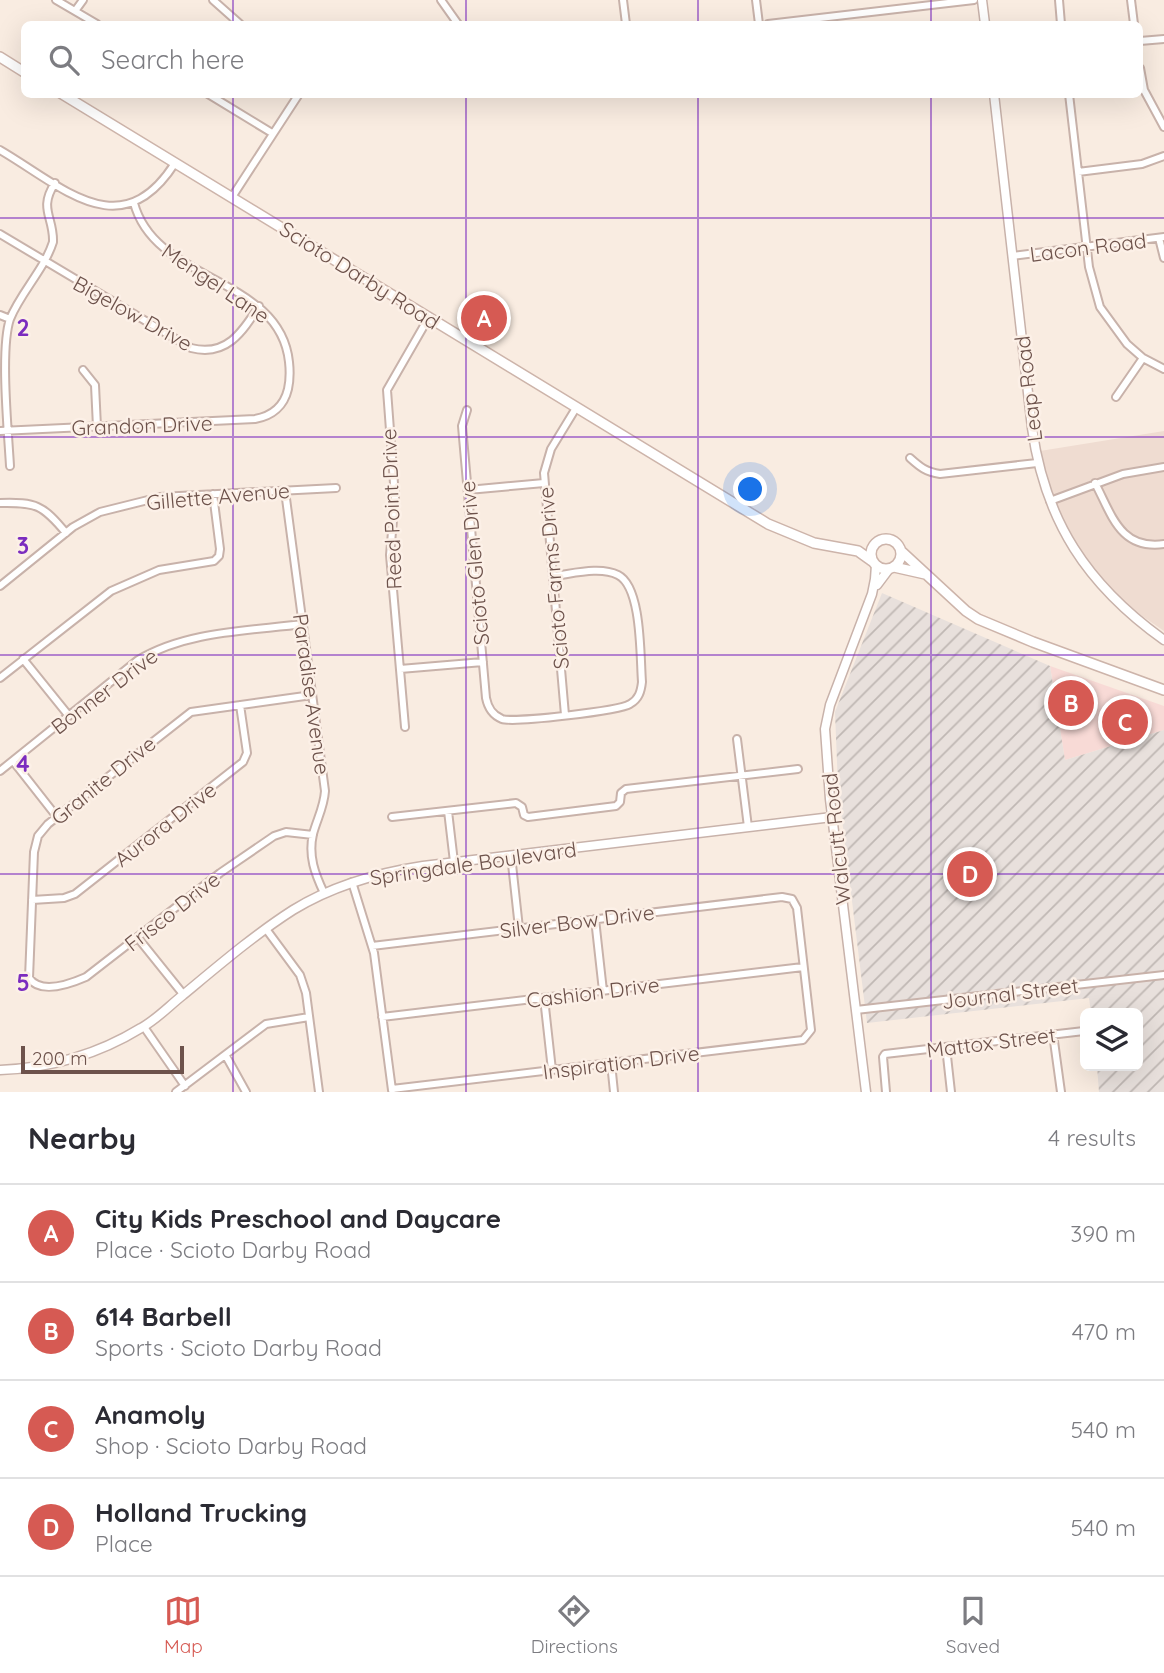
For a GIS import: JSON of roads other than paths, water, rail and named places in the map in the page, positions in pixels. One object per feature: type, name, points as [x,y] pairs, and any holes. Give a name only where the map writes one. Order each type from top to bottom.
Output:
[{"type":"main road","points":[[0,57],[21,70]]},
{"type":"main road","name":"Scioto Darby Road","points":[[69,98],[784,532],[814,543],[866,554],[874,563]]},
{"type":"main road","points":[[930,576],[874,563],[871,550],[882,539],[892,540],[908,560],[930,576],[978,619],[1164,690]]},
{"type":"main road","name":"Scioto Darby Road","points":[[845,548],[877,542]]},
{"type":"main road","points":[[892,568],[900,560],[901,551]]},
{"type":"street","points":[[56,0],[92,21]]},
{"type":"street","points":[[75,11],[83,0]]},
{"type":"street","points":[[213,0],[237,21]]},
{"type":"street","points":[[441,0],[456,21]]},
{"type":"street","points":[[623,0],[626,21]]},
{"type":"street","points":[[756,0],[759,21]]},
{"type":"street","points":[[794,21],[974,0]]},
{"type":"street","points":[[982,0],[985,21]]},
{"type":"street","points":[[1059,0],[1061,21]]},
{"type":"street","points":[[1131,0],[1134,21]]},
{"type":"street","points":[[1143,41],[1164,39]]},
{"type":"street","points":[[1143,86],[1164,127]]},
{"type":"street","points":[[214,98],[272,134]]},
{"type":"street","points":[[232,197],[296,98]]},
{"type":"street","name":"Leap Road","points":[[993,98],[1037,463],[1064,533],[1096,579],[1143,624],[1164,640]]},
{"type":"street","points":[[1069,98],[1086,248],[1100,307],[1113,327],[1143,358],[1164,369]]},
{"type":"street","points":[[0,150],[98,205],[110,206],[134,203],[150,193],[175,163]]},
{"type":"street","points":[[1078,172],[1142,164],[1164,156]]},
{"type":"street","points":[[10,466],[5,344],[10,319],[53,243],[46,205],[55,183]]},
{"type":"street","name":"Mengel Lane","points":[[134,203],[143,226],[157,243],[259,306],[275,323],[288,355],[289,385],[280,406]]},
{"type":"street","name":"Bigelow Drive","points":[[0,234],[172,339],[200,350],[217,349],[232,342],[245,329],[259,306]]},
{"type":"street","points":[[1162,237],[1164,258]]},
{"type":"street","name":"Lacon Road","points":[[1013,256],[1162,237]]},
{"type":"street","points":[[0,315],[10,319]]},
{"type":"street","name":"Reed Point Drive","points":[[405,727],[390,555],[395,497],[387,390],[429,317]]},
{"type":"street","points":[[1116,397],[1143,358]]},
{"type":"street","points":[[83,370],[95,385],[97,427]]},
{"type":"street","name":"Grandon Drive","points":[[0,431],[255,419],[270,415],[280,406]]},
{"type":"street","name":"Scioto Farms Drive","points":[[565,715],[544,473],[551,449],[576,408]]},
{"type":"street","name":"Scioto Glen Drive","points":[[467,410],[462,426],[487,702],[495,715],[508,720],[565,715]]},
{"type":"street","points":[[910,458],[921,468],[940,474],[1037,463]]},
{"type":"street","points":[[1050,501],[1123,474],[1164,467]]},
{"type":"street","points":[[468,490],[544,483]]},
{"type":"street","points":[[1095,483],[1126,537],[1138,544],[1164,544]]},
{"type":"street","name":"Gillette Avenue","points":[[0,586],[66,533],[100,512],[160,497],[336,488]]},
{"type":"street","name":"Paradise Avenue","points":[[285,491],[325,791],[325,803],[313,835],[311,855],[314,872],[324,893]]},
{"type":"street","points":[[0,678],[111,591],[159,570],[214,561],[219,556],[220,549],[214,494]]},
{"type":"street","points":[[0,503],[20,502],[38,506],[52,516],[66,533]]},
{"type":"street","name":"Walcutt Road","points":[[866,1092],[832,817],[826,739],[827,716],[872,593],[876,574],[874,563]]},
{"type":"street","name":"Walcutt Road","points":[[872,593],[892,568]]},
{"type":"street","points":[[553,576],[601,572],[617,574],[630,585],[635,600],[642,682],[637,699],[621,708],[565,715]]},
{"type":"street","name":"Bonner Drive","points":[[0,771],[138,660],[170,644],[187,639],[303,624]]},
{"type":"street","points":[[23,659],[69,716]]},
{"type":"street","points":[[400,669],[483,662]]},
{"type":"street","name":"Granite Drive","points":[[31,982],[28,975],[34,852],[38,836],[57,817],[191,712],[312,695]]},
{"type":"street","name":"Aurora Drive","points":[[32,900],[64,898],[75,894],[243,762],[247,753],[240,705]]},
{"type":"street","points":[[737,739],[748,827]]},
{"type":"street","points":[[13,761],[57,817]]},
{"type":"street","points":[[392,817],[516,803],[522,807],[523,815],[528,817],[616,806],[620,802],[621,793],[626,789],[798,769]]},
{"type":"street","points":[[448,811],[454,862]]},
{"type":"street","name":"Springdale Boulevard","points":[[0,1070],[47,1066],[83,1057],[144,1027],[293,910],[352,882],[389,872],[454,862],[832,817]]},
{"type":"street","name":"Frisco Drive","points":[[31,982],[52,986],[75,982],[104,965],[220,873],[274,836],[286,832],[313,835]]},
{"type":"street","points":[[511,855],[519,928]]},
{"type":"street","points":[[352,882],[372,946],[392,1090]]},
{"type":"street","name":"Silver Bow Drive","points":[[372,946],[788,897],[795,903],[803,967]]},
{"type":"street","points":[[595,919],[603,991]]},
{"type":"street","points":[[266,929],[300,975],[306,993],[319,1092]]},
{"type":"street","points":[[138,937],[183,994]]},
{"type":"street","name":"Cashion Drive","points":[[382,1017],[803,967]]},
{"type":"street","name":"Inspiration Drive","points":[[392,1090],[794,1041],[808,1036],[811,1030],[803,967]]},
{"type":"street","name":"Journal Street","points":[[856,1010],[1164,975]]},
{"type":"street","points":[[544,998],[552,1070]]},
{"type":"street","points":[[176,1092],[265,1024],[309,1017]]},
{"type":"street","points":[[144,1027],[185,1086]]},
{"type":"street","name":"Mattox Street","points":[[886,1092],[885,1054],[1080,1031]]},
{"type":"street","points":[[1054,1034],[1061,1092]]},
{"type":"street","points":[[946,1047],[951,1092]]},
{"type":"street","points":[[226,1056],[246,1092]]},
{"type":"street","points":[[611,1063],[614,1092]]},
{"type":"place","name":"City Kids Preschool and Daycare","points":[[484,318]]},
{"type":"place","name":"614 Barbell","points":[[1071,703]]},
{"type":"place","name":"Anamoly","points":[[1125,722]]},
{"type":"place","name":"Holland Trucking","points":[[970,874]]}]
